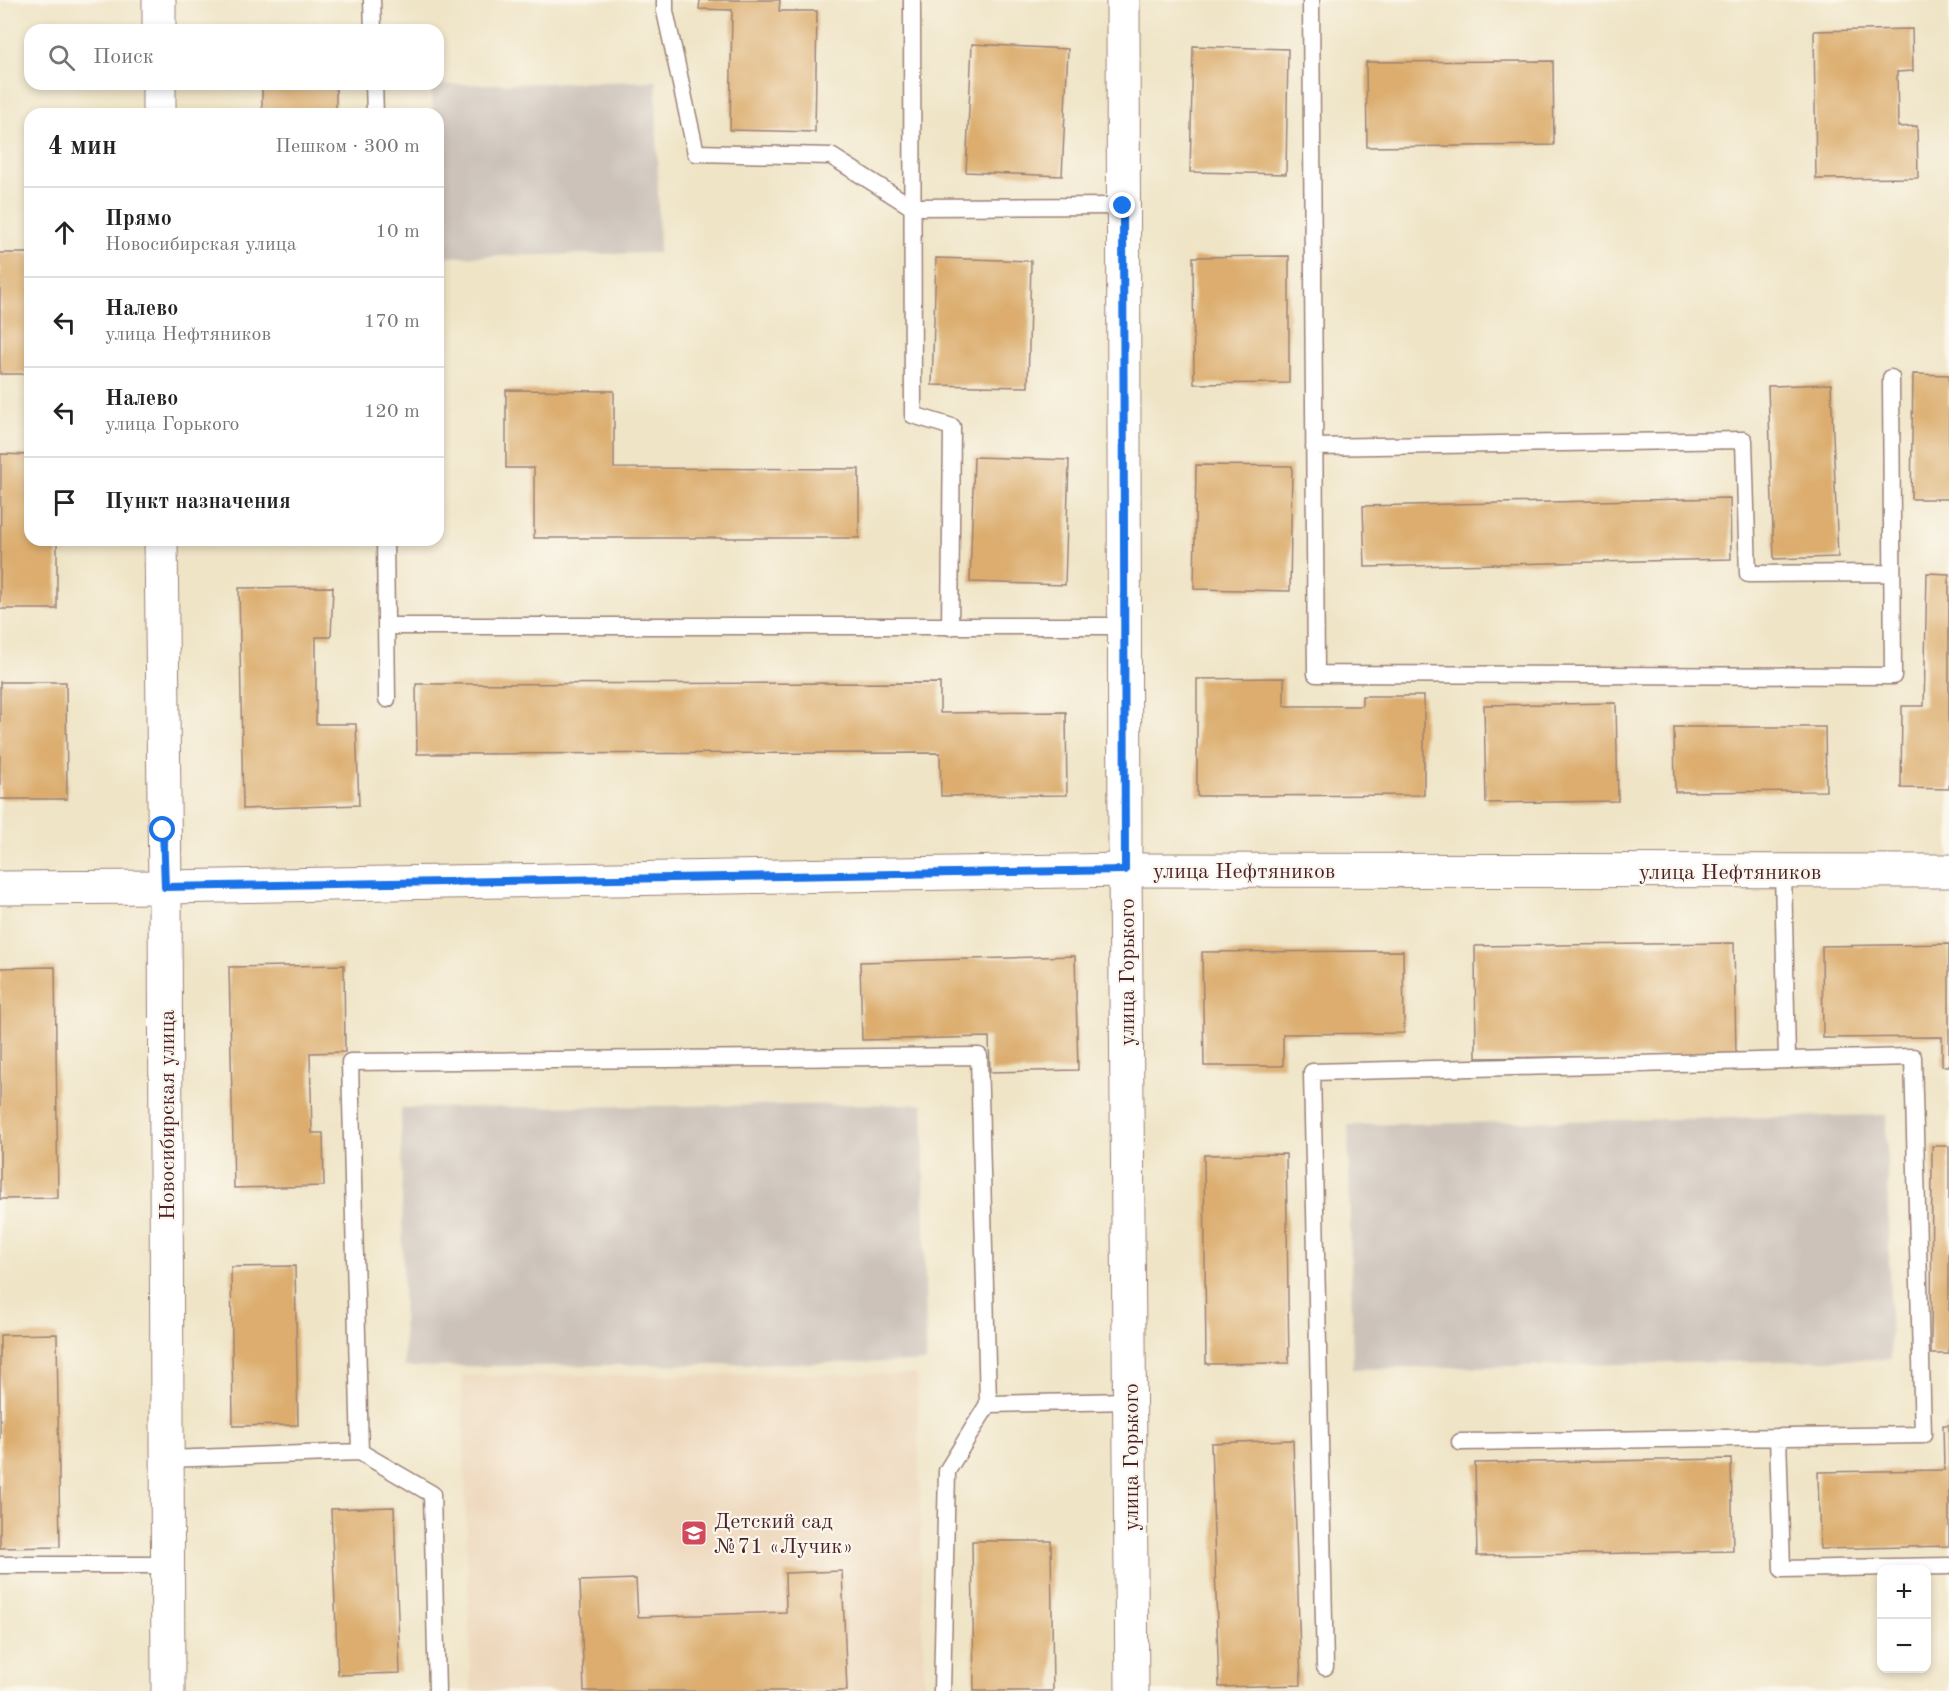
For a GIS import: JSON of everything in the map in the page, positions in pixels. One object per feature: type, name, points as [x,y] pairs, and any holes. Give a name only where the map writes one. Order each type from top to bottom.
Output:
[{"type":"main road","points":[[159,0],[159,24]]},
{"type":"main road","name":"улица Горького","points":[[1123,0],[1125,870],[1132,1691]]},
{"type":"main road","points":[[159,90],[159,108]]},
{"type":"main road","name":"Новосибирская улица","points":[[161,546],[165,887],[168,1691]]},
{"type":"main road","name":"улица Нефтяников","points":[[0,888],[1125,870],[1949,871]]},
{"type":"lane","points":[[372,0],[373,24]]},
{"type":"lane","points":[[665,0],[665,11],[696,153],[831,156],[912,207],[1123,206]]},
{"type":"lane","points":[[912,0],[913,416],[952,427],[950,627]]},
{"type":"lane","points":[[1311,0],[1316,674],[1893,676],[1891,378]]},
{"type":"lane","points":[[374,90],[375,108]]},
{"type":"lane","points":[[1314,447],[1744,440],[1748,574],[1892,573]]},
{"type":"lane","points":[[385,546],[387,699]]},
{"type":"lane","points":[[387,626],[1125,626]]},
{"type":"lane","points":[[1783,871],[1786,1060]]},
{"type":"lane","points":[[360,1452],[350,1062],[979,1056],[988,1404],[946,1471],[942,1691]]},
{"type":"lane","points":[[1325,1667],[1312,1072],[1913,1057],[1923,1435],[1460,1442]]},
{"type":"lane","points":[[988,1404],[1130,1401]]},
{"type":"lane","points":[[1778,1437],[1782,1569],[1949,1566]]},
{"type":"lane","points":[[167,1459],[360,1452],[432,1494],[437,1691]]},
{"type":"lane","points":[[0,1565],[167,1565]]},
{"type":"shaded area","points":[[656,81],[659,253],[444,257],[444,108],[433,108],[432,90],[444,90],[444,85]]},
{"type":"shaded area","points":[[923,1104],[926,1362],[404,1367],[401,1108]]},
{"type":"shaded area","points":[[1886,1115],[1891,1359],[1353,1369],[1348,1125]]},
{"type":"shaded area","name":"Детский сад №71 «Лучик»","points":[[917,1374],[924,1691],[471,1691],[462,1376]]},
{"type":"building","points":[[700,0],[780,0],[779,11],[817,11],[815,132],[730,130],[732,10],[699,9]]},
{"type":"building","points":[[1912,29],[1913,71],[1897,72],[1898,127],[1917,126],[1918,178],[1816,179],[1814,31]]},
{"type":"building","points":[[972,44],[1068,49],[1062,176],[966,172]]},
{"type":"building","points":[[1193,46],[1288,49],[1286,174],[1190,172]]},
{"type":"building","points":[[1553,61],[1554,145],[1367,147],[1366,62]]},
{"type":"building","points":[[262,90],[336,90],[336,108],[262,108]]},
{"type":"building","points":[[0,253],[24,253],[24,374],[0,374]]},
{"type":"building","points":[[1289,256],[1289,383],[1194,384],[1193,257]]},
{"type":"building","points":[[936,258],[1031,261],[1028,387],[932,385]]},
{"type":"building","points":[[1913,374],[1949,375],[1949,499],[1911,499]]},
{"type":"building","points":[[1831,384],[1838,557],[1774,559],[1768,386]]},
{"type":"building","points":[[506,390],[614,391],[614,468],[859,469],[859,538],[534,538],[534,468],[506,468]]},
{"type":"building","points":[[1,454],[24,455],[24,546],[57,546],[57,609],[0,609]]},
{"type":"building","points":[[974,457],[1069,460],[1065,585],[970,582]]},
{"type":"building","points":[[1196,465],[1292,466],[1290,591],[1194,589]]},
{"type":"building","points":[[1730,498],[1731,559],[1365,567],[1363,506]]},
{"type":"building","points":[[1927,573],[1949,574],[1949,789],[1901,788],[1902,706],[1924,706]]},
{"type":"building","points":[[333,587],[331,637],[316,637],[316,724],[356,724],[359,805],[243,809],[239,588]]},
{"type":"building","points":[[1284,678],[1284,706],[1362,706],[1362,696],[1424,696],[1424,795],[1197,796],[1197,679]]},
{"type":"building","points":[[0,682],[66,682],[67,799],[0,799]]},
{"type":"building","points":[[940,683],[940,713],[1066,712],[1067,795],[941,796],[940,753],[417,754],[416,684]]},
{"type":"building","points":[[1616,703],[1618,801],[1486,803],[1484,705]]},
{"type":"building","points":[[1674,727],[1825,727],[1826,791],[1675,792]]},
{"type":"building","points":[[1734,943],[1736,1055],[1476,1058],[1475,946]]},
{"type":"building","points":[[1949,944],[1949,1066],[1942,1066],[1942,1037],[1823,1038],[1822,946]]},
{"type":"building","points":[[1403,951],[1404,1033],[1283,1034],[1283,1066],[1204,1066],[1202,952]]},
{"type":"building","points":[[1075,956],[1078,1070],[990,1072],[989,1037],[862,1040],[860,962]]},
{"type":"building","points":[[344,965],[345,1052],[310,1053],[312,1133],[323,1133],[324,1186],[234,1188],[229,967]]},
{"type":"building","points":[[55,967],[58,1198],[0,1199],[0,968]]},
{"type":"building","points":[[1932,1146],[1949,1146],[1949,1354],[1931,1354]]},
{"type":"building","points":[[1286,1154],[1289,1363],[1206,1364],[1204,1155]]},
{"type":"building","points":[[295,1266],[298,1425],[233,1426],[231,1267]]},
{"type":"building","points":[[57,1334],[60,1547],[0,1548],[0,1335]]},
{"type":"building","points":[[1943,1425],[1949,1425],[1949,1546],[1820,1549],[1818,1472],[1944,1470]]},
{"type":"building","points":[[1293,1440],[1301,1685],[1219,1687],[1211,1443]]},
{"type":"building","points":[[1731,1459],[1733,1551],[1477,1556],[1475,1463]]},
{"type":"building","points":[[394,1507],[400,1673],[338,1675],[331,1509]]},
{"type":"building","points":[[972,1541],[1051,1541],[1053,1691],[974,1691]]},
{"type":"building","points":[[842,1571],[847,1691],[584,1691],[580,1581],[636,1579],[638,1617],[786,1612],[785,1573]]},
{"type":"place","name":"Детский сад №71 «Лучик»","points":[[694,1533]]},
{"type":"route","points":[[163,830],[165,887],[1125,870],[1123,206]]}]
